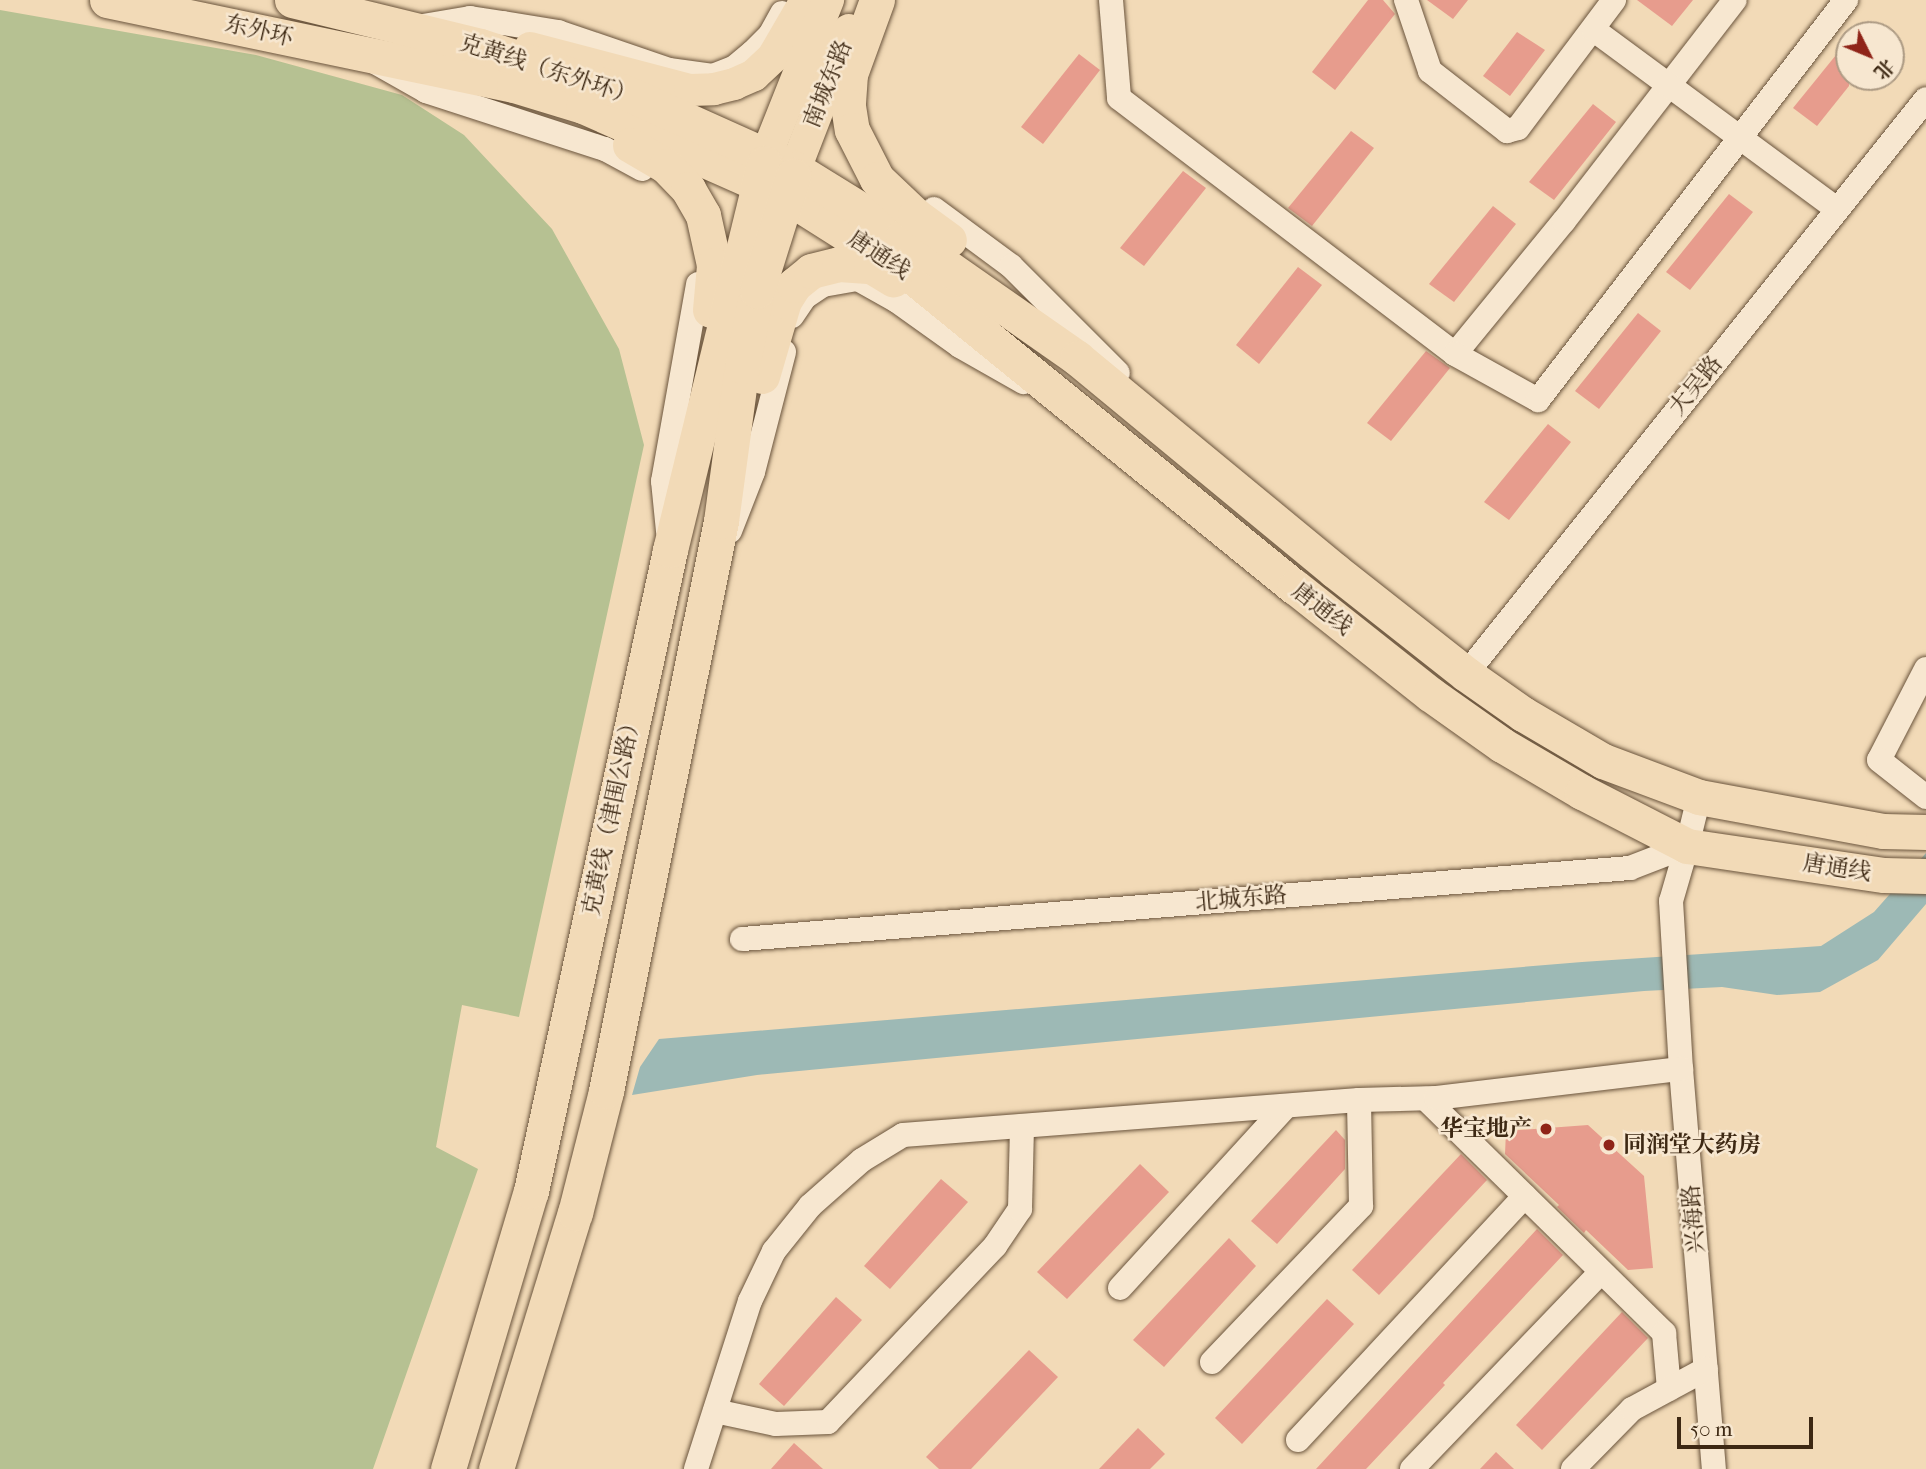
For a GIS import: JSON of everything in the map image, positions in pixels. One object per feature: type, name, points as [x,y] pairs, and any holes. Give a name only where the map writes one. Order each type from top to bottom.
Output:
[{"type":"highway","name":"东外环","points":[[107,0],[411,64]]},
{"type":"highway","name":"克黄线（东外环）","points":[[292,0],[480,46],[624,92],[776,176]]},
{"type":"highway","points":[[877,0],[850,74],[848,106],[852,131],[863,155],[877,179],[893,196],[1048,321],[1077,358]]},
{"type":"highway","points":[[411,64],[514,85],[583,106],[776,176],[742,366],[721,521],[606,1091],[576,1213],[496,1469]]},
{"type":"highway","points":[[411,64],[595,128],[666,166],[688,189],[703,215],[711,240],[714,265],[687,478]]},
{"type":"highway","name":"唐通线","points":[[776,176],[903,236],[1077,358],[1466,674],[1523,714],[1603,761],[1699,797],[1883,831],[1926,832]]},
{"type":"highway","name":"唐通线","points":[[776,176],[908,273],[1024,364],[1144,467],[1430,694],[1502,745],[1581,792],[1687,846],[1884,875],[1926,876]]},
{"type":"highway","name":"克黄线（津围公路）","points":[[448,1469],[531,1191],[687,478],[776,176]]},
{"type":"highway","points":[[721,521],[784,301],[794,285],[811,271],[839,264],[871,266],[973,337],[1024,364]]},
{"type":"main road","points":[[480,46],[544,50],[690,90],[714,89],[734,85],[754,75],[773,57],[806,0]]},
{"type":"main road","name":"南城东路","points":[[776,176],[828,0]]},
{"type":"main road","name":"南城东路","points":[[776,176],[862,0]]},
{"type":"street","points":[[410,29],[470,18],[503,23],[558,32],[669,70],[713,76],[735,67],[754,52],[770,35],[788,0]]},
{"type":"street","points":[[892,0],[864,73],[864,97],[867,124],[892,177],[975,237],[1056,308],[1138,392],[1164,431]]},
{"type":"street","points":[[1111,0],[1119,97],[1455,354],[1538,400],[1846,0]]},
{"type":"street","points":[[1406,0],[1430,71],[1507,131],[1518,128],[1614,0]]},
{"type":"street","points":[[1455,354],[1670,86],[1735,0]]},
{"type":"street","points":[[1594,30],[1837,209]]},
{"type":"street","points":[[363,54],[426,91],[605,149],[630,161],[673,195],[685,216],[694,243],[699,274],[663,481],[670,550]]},
{"type":"street","name":"大吴路","points":[[1466,674],[1926,99]]},
{"type":"street","points":[[707,590],[753,472],[794,312],[806,297],[823,285],[838,280],[858,279],[875,286],[960,346],[1021,380],[1108,447],[1144,467]]},
{"type":"street","points":[[1926,669],[1879,760],[1926,797]]},
{"type":"street","points":[[1687,846],[1699,797]]},
{"type":"street","name":"北城东路","points":[[742,939],[1630,868],[1687,846]]},
{"type":"street","name":"兴海路","points":[[1687,846],[1671,901],[1681,1069],[1714,1469]]},
{"type":"street","points":[[696,1469],[750,1301],[774,1251],[810,1206],[862,1160],[903,1135],[1359,1100],[1426,1098],[1681,1069]]},
{"type":"street","points":[[1426,1098],[1664,1333],[1669,1389]]},
{"type":"street","points":[[1212,1362],[1361,1206],[1359,1100]]},
{"type":"street","points":[[1119,1288],[1286,1106]]},
{"type":"street","points":[[715,1411],[776,1424],[828,1422],[995,1247],[1020,1209],[1022,1126]]},
{"type":"street","points":[[1298,1440],[1524,1196]]},
{"type":"street","points":[[1412,1469],[1601,1272]]},
{"type":"street","points":[[1573,1469],[1632,1409],[1706,1368]]},
{"type":"green space","points":[[0,10],[256,55],[402,95],[464,135],[552,229],[619,349],[644,445],[519,1017],[462,1005],[436,1147],[478,1169],[373,1469],[0,1469]]},
{"type":"water","points":[[1926,853],[1926,904],[1878,960],[1820,992],[1777,995],[1722,987],[1644,991],[757,1075],[632,1095],[640,1067],[659,1039],[1582,962],[1821,946],[1874,912]]},
{"type":"building","points":[[1368,0],[1383,0],[1395,14],[1335,90],[1312,72]]},
{"type":"building","points":[[1427,0],[1468,0],[1453,19]]},
{"type":"building","points":[[1637,0],[1693,0],[1672,26]]},
{"type":"building","points":[[1517,32],[1545,50],[1510,96],[1483,76]]},
{"type":"building","points":[[1079,54],[1100,70],[1043,144],[1021,127]]},
{"type":"building","points":[[1835,56],[1835,91],[1845,91],[1817,126],[1793,108]]},
{"type":"building","points":[[1593,104],[1616,122],[1554,200],[1529,182]]},
{"type":"building","points":[[1351,131],[1374,148],[1312,226],[1288,208]]},
{"type":"building","points":[[1183,171],[1206,188],[1144,266],[1120,248]]},
{"type":"building","points":[[1729,194],[1753,212],[1690,290],[1666,272]]},
{"type":"building","points":[[1493,206],[1516,224],[1454,302],[1429,284]]},
{"type":"building","points":[[1298,267],[1322,285],[1259,364],[1236,345]]},
{"type":"building","points":[[1638,313],[1661,331],[1599,409],[1575,391]]},
{"type":"building","points":[[1426,351],[1450,368],[1391,441],[1367,423]]},
{"type":"building","points":[[1548,424],[1571,442],[1509,520],[1484,502]]},
{"type":"building","points":[[1588,1125],[1644,1176],[1653,1268],[1628,1270],[1586,1230],[1584,1233],[1557,1207],[1559,1205],[1505,1154],[1506,1131]]},
{"type":"building","points":[[1336,1130],[1345,1140],[1345,1169],[1277,1244],[1251,1221]]},
{"type":"building","points":[[1461,1154],[1487,1180],[1379,1295],[1352,1270]]},
{"type":"building","points":[[1140,1164],[1169,1192],[1067,1299],[1037,1272]]},
{"type":"building","points":[[941,1179],[968,1202],[890,1289],[864,1266]]},
{"type":"building","points":[[1537,1229],[1563,1255],[1443,1383],[1445,1385],[1366,1469],[1316,1469]]},
{"type":"building","points":[[1229,1238],[1256,1266],[1164,1367],[1133,1340]]},
{"type":"building","points":[[836,1297],[862,1320],[784,1406],[759,1384]]},
{"type":"building","points":[[1327,1299],[1354,1324],[1242,1444],[1215,1418]]},
{"type":"building","points":[[1622,1312],[1648,1338],[1542,1450],[1516,1425]]},
{"type":"building","points":[[1029,1350],[1058,1377],[971,1469],[939,1469],[926,1457]]},
{"type":"building","points":[[1138,1428],[1165,1454],[1150,1469],[1099,1469]]},
{"type":"building","points":[[794,1443],[823,1469],[771,1469]]},
{"type":"building","points":[[1496,1452],[1514,1469],[1480,1469]]},
{"type":"place","name":"华宝地产","points":[[1546,1129]]},
{"type":"place","name":"同润堂大药房","points":[[1609,1145]]}]
